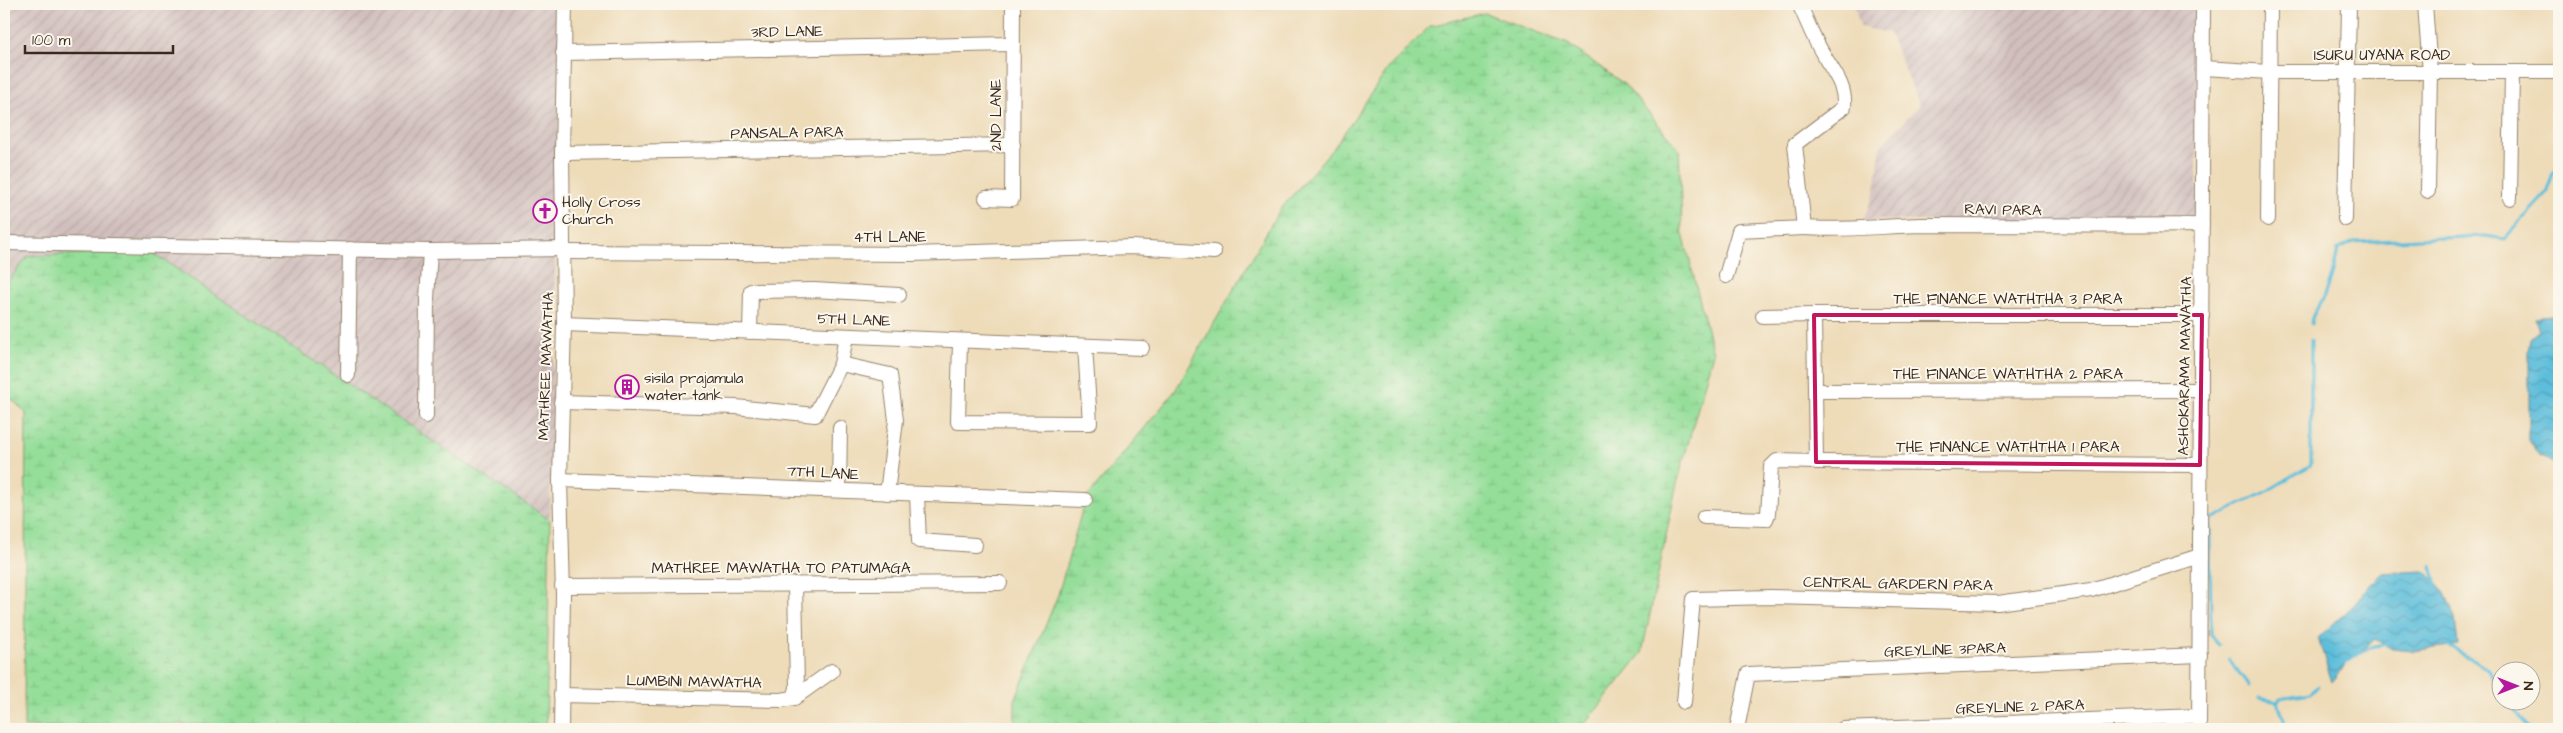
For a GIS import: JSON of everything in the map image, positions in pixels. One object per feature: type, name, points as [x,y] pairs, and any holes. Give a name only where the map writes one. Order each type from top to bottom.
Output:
[{"type":"street","name":"MATHREE MAWATHA","points":[[561,729],[562,586],[560,480],[564,324],[562,153],[565,4]]},
{"type":"street","name":"2ND LANE","points":[[986,198],[1012,199],[1013,4]]},
{"type":"street","points":[[1799,4],[1822,53],[1839,77],[1845,98],[1844,107],[1794,144],[1804,228]]},
{"type":"street","name":"ASHOKARAMA MAWATHA","points":[[2199,723],[2204,68],[2202,4]]},
{"type":"street","points":[[2268,218],[2270,4]]},
{"type":"street","points":[[2345,218],[2349,4]]},
{"type":"street","points":[[2426,4],[2430,72],[2428,191]]},
{"type":"street","name":"3RD LANE","points":[[563,53],[1012,44]]},
{"type":"street","name":"ISURU UYANA ROAD","points":[[2204,68],[2269,72],[2559,72]]},
{"type":"street","points":[[2510,198],[2512,72]]},
{"type":"street","name":"PANSALA PARA","points":[[562,153],[1013,145]]},
{"type":"street","name":"RAVI PARA","points":[[1726,276],[1739,231],[1804,228],[1832,230],[1920,225],[2075,227],[2202,225]]},
{"type":"street","name":"4TH LANE","points":[[4,243],[430,251],[912,254],[1132,248],[1214,252]]},
{"type":"street","points":[[348,375],[350,249]]},
{"type":"street","points":[[426,416],[427,299],[430,251]]},
{"type":"street","points":[[750,332],[751,291],[823,290],[899,295]]},
{"type":"street","name":"THE FINANCE WATHTHA 3 PARA","points":[[1763,316],[2202,315]]},
{"type":"street","points":[[1814,316],[1816,462]]},
{"type":"street","name":"5TH LANE","points":[[564,324],[1142,348]]},
{"type":"street","points":[[561,402],[736,407],[815,415],[841,364],[846,336]]},
{"type":"street","points":[[960,341],[958,422],[1090,423],[1085,346]]},
{"type":"street","points":[[841,364],[890,374],[896,420],[887,493]]},
{"type":"street","name":"THE FINANCE WATHTHA 2 PARA","points":[[1815,391],[2201,390]]},
{"type":"street","points":[[839,490],[840,428]]},
{"type":"street","name":"THE FINANCE WATHTHA 1 PARA","points":[[1704,517],[1766,519],[1768,514],[1771,467],[1777,461],[2200,465]]},
{"type":"street","name":"7TH LANE","points":[[560,480],[1085,500]]},
{"type":"street","points":[[917,494],[919,541],[976,545]]},
{"type":"street","name":"CENTRAL GARDERN PARA","points":[[1684,702],[1693,598],[1800,598],[1998,603],[2091,590],[2200,556]]},
{"type":"street","name":"MATHREE MAWATHA TO PATUMAGA","points":[[562,586],[1000,582]]},
{"type":"street","points":[[794,698],[797,667],[795,584]]},
{"type":"street","name":"GREYLINE 3PARA","points":[[1737,729],[1748,674],[2200,656]]},
{"type":"street","points":[[794,698],[832,671]]},
{"type":"street","name":"LUMBINI MAWATHA","points":[[562,695],[781,700],[794,698]]},
{"type":"street","name":"GREYLINE 2 PARA","points":[[1843,729],[2199,723]]},
{"type":"highlighted area","points":[[1814,315],[2202,315],[2200,465],[1816,462]]},
{"type":"shaded area","points":[[4,4],[561,4],[550,520],[150,251],[4,287]]},
{"type":"shaded area","points":[[1854,4],[2197,4],[2197,225],[1863,220],[1875,191],[1881,146],[1920,105],[1889,33],[1860,27]]},
{"type":"green space","points":[[1485,13],[1568,44],[1624,84],[1679,149],[1682,230],[1713,353],[1676,487],[1642,653],[1581,729],[1015,729],[1015,700],[1058,595],[1085,500],[1175,391],[1279,211],[1335,146],[1390,66],[1430,26]]},
{"type":"green space","points":[[150,251],[550,520],[546,729],[208,729],[207,724],[24,727],[26,413],[4,392],[4,287],[28,256]]},
{"type":"water","points":[[2559,315],[2559,467],[2538,454],[2529,440],[2529,352],[2531,338],[2539,331],[2535,318]]},
{"type":"water","points":[[2425,571],[2445,592],[2455,619],[2458,645],[2412,651],[2392,649],[2375,639],[2349,661],[2332,682],[2318,638],[2355,604],[2369,586],[2383,573]]},
{"type":"waterway","points":[[2311,324],[2311,320],[2330,284],[2338,249],[2354,242],[2486,236],[2504,239],[2546,194],[2553,173],[2559,167]]},
{"type":"waterway","points":[[2219,645],[2211,634],[2210,520],[2269,490],[2311,465],[2311,340]]},
{"type":"waterway","points":[[2431,566],[2436,585]]},
{"type":"waterway","points":[[2346,663],[2364,650],[2389,643]]},
{"type":"waterway","points":[[2447,645],[2488,668],[2490,672]]},
{"type":"waterway","points":[[2229,659],[2249,686]]},
{"type":"waterway","points":[[2287,729],[2278,702],[2280,698],[2310,693],[2318,686]]},
{"type":"waterway","points":[[2259,698],[2278,702]]},
{"type":"waterway","points":[[2515,710],[2529,729]]},
{"type":"place","name":"Holly Cross Church","points":[[545,211]]},
{"type":"place","name":"sisila prajamula water tank","points":[[627,387]]}]
